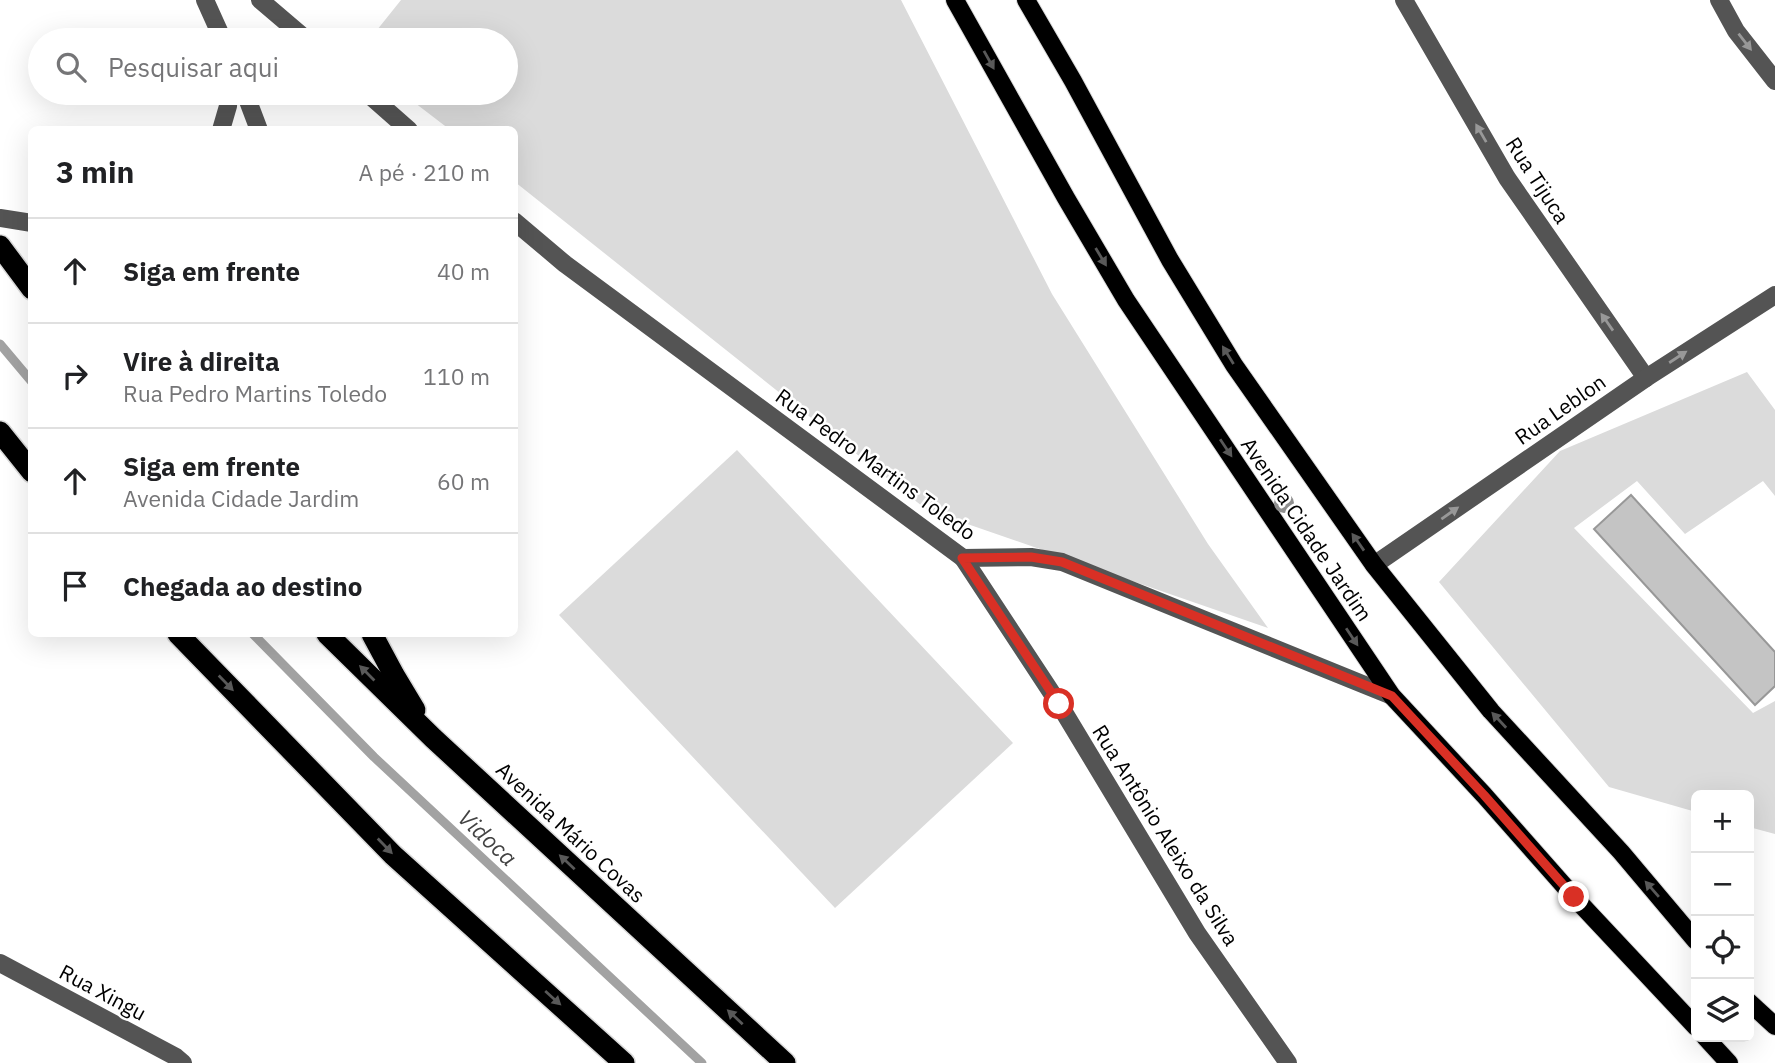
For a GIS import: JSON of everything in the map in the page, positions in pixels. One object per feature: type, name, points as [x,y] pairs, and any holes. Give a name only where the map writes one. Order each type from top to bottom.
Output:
[{"type":"highway","points":[[0,246],[28,284]]},
{"type":"highway","points":[[0,432],[28,468]]},
{"type":"highway","points":[[181,637],[393,855],[625,1063]]},
{"type":"highway","name":"Avenida Mário Covas","points":[[330,637],[433,738],[785,1063]]},
{"type":"highway","points":[[374,637],[433,738]]},
{"type":"main road","name":"Avenida Cidade Jardim","points":[[955,0],[1126,300],[1392,696],[1691,1022]]},
{"type":"main road","name":"Avenida Cidade Jardim","points":[[1026,0],[1170,260],[1234,365],[1374,565],[1491,711],[1620,852],[1691,935]]},
{"type":"main road","points":[[1754,1007],[1775,1026]]},
{"type":"main road","points":[[1710,1042],[1729,1063]]},
{"type":"street","points":[[205,0],[218,28]]},
{"type":"street","points":[[260,0],[293,28]]},
{"type":"street","name":"Rua Tijuca","points":[[1404,0],[1507,177],[1646,378]]},
{"type":"street","points":[[1719,0],[1736,30],[1775,81]]},
{"type":"street","points":[[222,126],[228,105]]},
{"type":"street","points":[[250,105],[257,126]]},
{"type":"street","points":[[381,105],[405,126]]},
{"type":"street","points":[[0,218],[28,222]]},
{"type":"street","points":[[518,224],[565,264]]},
{"type":"street","points":[[518,237],[565,264]]},
{"type":"street","name":"Rua Pedro Martins Toledo","points":[[565,264],[962,558],[1031,557],[1062,562],[1392,696]]},
{"type":"street","name":"Rua Leblon","points":[[1374,565],[1646,378],[1775,295]]},
{"type":"street","name":"Rua Antônio Aleixo da Silva","points":[[962,558],[1059,704],[1197,933],[1288,1063]]},
{"type":"street","name":"Rua Xingu","points":[[0,963],[183,1063]]},
{"type":"shaded area","points":[[401,0],[901,0],[1052,294],[1208,544],[1268,628],[927,510],[518,184],[518,126],[445,126],[418,105],[518,105],[518,28],[379,28]]},
{"type":"shaded area","points":[[1747,372],[1775,410],[1775,496],[1763,481],[1685,534],[1637,481],[1574,528],[1753,713],[1775,701],[1775,834],[1754,828],[1754,790],[1691,790],[1691,811],[1609,787],[1439,582],[1560,451]]},
{"type":"shaded area","points":[[737,450],[1013,743],[835,908],[559,615]]},
{"type":"building","points":[[1631,495],[1775,652],[1775,686],[1755,705],[1594,529]]},
{"type":"waterway","name":"Vidoca","points":[[0,344],[28,377]]},
{"type":"waterway","name":"Vidoca","points":[[256,637],[374,757],[702,1063]]},
{"type":"route","points":[[1059,704],[962,558],[1031,557],[1062,562],[1392,696],[1574,897]]}]
